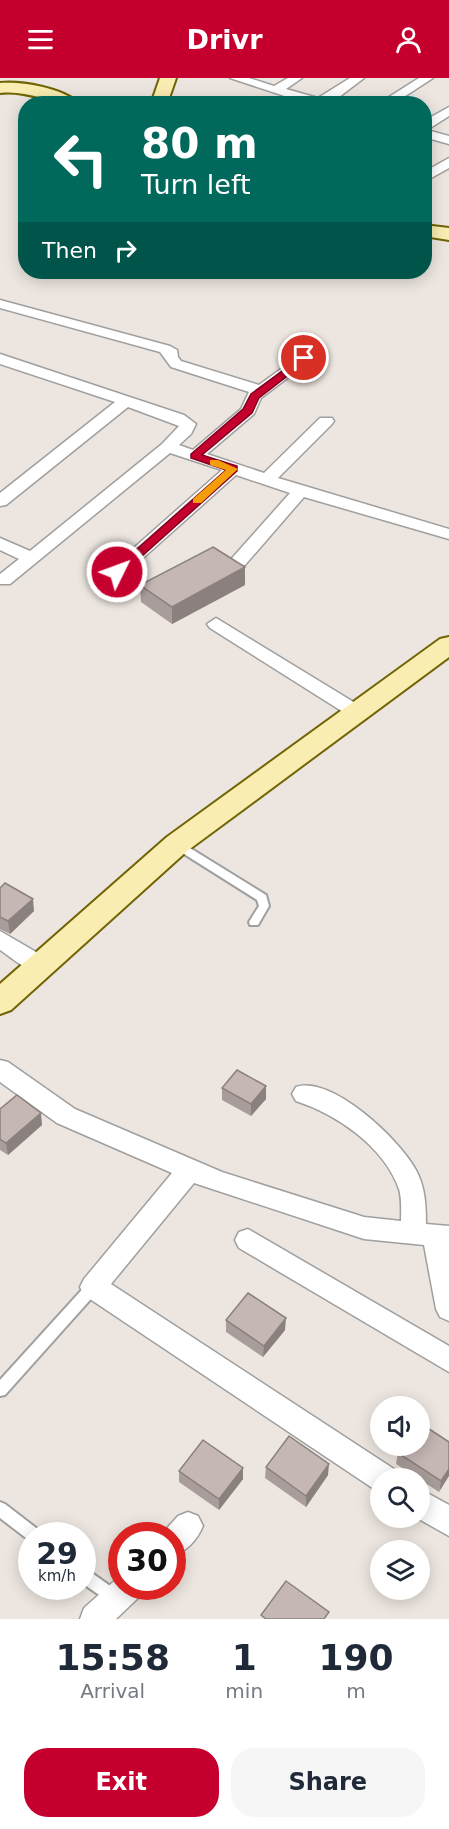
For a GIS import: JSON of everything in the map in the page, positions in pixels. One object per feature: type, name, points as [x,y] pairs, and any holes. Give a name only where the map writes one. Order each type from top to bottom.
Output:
[{"type":"street","points":[[162,96],[168,78]]},
{"type":"street","points":[[236,78],[297,96]]},
{"type":"street","points":[[275,90],[296,78]]},
{"type":"street","points":[[332,96],[357,78]]},
{"type":"street","points":[[397,96],[427,78]]},
{"type":"street","points":[[0,88],[12,86],[40,91],[52,96]]},
{"type":"street","points":[[432,122],[449,111]]},
{"type":"street","points":[[432,135],[449,140]]},
{"type":"street","points":[[432,173],[449,162]]},
{"type":"street","points":[[432,231],[449,234]]},
{"type":"street","points":[[0,304],[165,349],[172,353],[170,358],[176,364],[261,391]]},
{"type":"street","points":[[195,456],[248,411],[252,399],[304,358]]},
{"type":"street","points":[[0,359],[188,424],[168,447],[4,580]]},
{"type":"street","points":[[0,501],[126,401]]},
{"type":"street","points":[[266,480],[326,420]]},
{"type":"street","points":[[168,447],[301,492],[449,534]]},
{"type":"street","points":[[117,572],[233,469]]},
{"type":"street","points":[[239,561],[301,492]]},
{"type":"street","points":[[0,543],[32,558]]},
{"type":"street","points":[[216,624],[358,713]]},
{"type":"street","points":[[0,1002],[177,844],[449,645]]},
{"type":"street","points":[[0,939],[40,965]]},
{"type":"street","points":[[0,1069],[66,1116],[216,1181],[364,1228],[433,1236]]},
{"type":"street","points":[[304,1094],[325,1099],[357,1121],[397,1163],[433,1236],[449,1309]]},
{"type":"street","points":[[190,1169],[93,1287],[370,1470]]},
{"type":"street","points":[[248,1240],[449,1360]]},
{"type":"street","points":[[430,1510],[449,1522]]},
{"type":"lane","points":[[177,844],[262,898],[264,906],[254,922]]},
{"type":"lane","points":[[0,1390],[93,1287]]},
{"type":"lane","points":[[0,1509],[18,1523]]},
{"type":"lane","points":[[96,1586],[113,1602]]},
{"type":"building","points":[[213,547],[245,567],[172,607],[140,585]]},
{"type":"building","points":[[5,883],[33,899],[8,921],[0,917],[0,888]]},
{"type":"building","points":[[237,1070],[266,1086],[251,1104],[222,1088]]},
{"type":"building","points":[[17,1095],[41,1113],[6,1143],[0,1139],[0,1109]]},
{"type":"building","points":[[248,1293],[286,1318],[264,1346],[226,1320]]},
{"type":"building","points":[[430,1430],[449,1442],[449,1469],[441,1481],[430,1474],[430,1468],[421,1468],[403,1456],[430,1456]]},
{"type":"building","points":[[289,1436],[329,1464],[306,1496],[266,1467]]},
{"type":"building","points":[[203,1440],[243,1468],[219,1499],[179,1471]]},
{"type":"building","points":[[286,1581],[329,1612],[324,1619],[266,1619],[261,1615]]},
{"type":"slow traffic","points":[[197,501],[233,469],[214,462]]},
{"type":"route","points":[[117,572],[233,469],[195,456],[248,411],[254,396],[304,358]]}]
